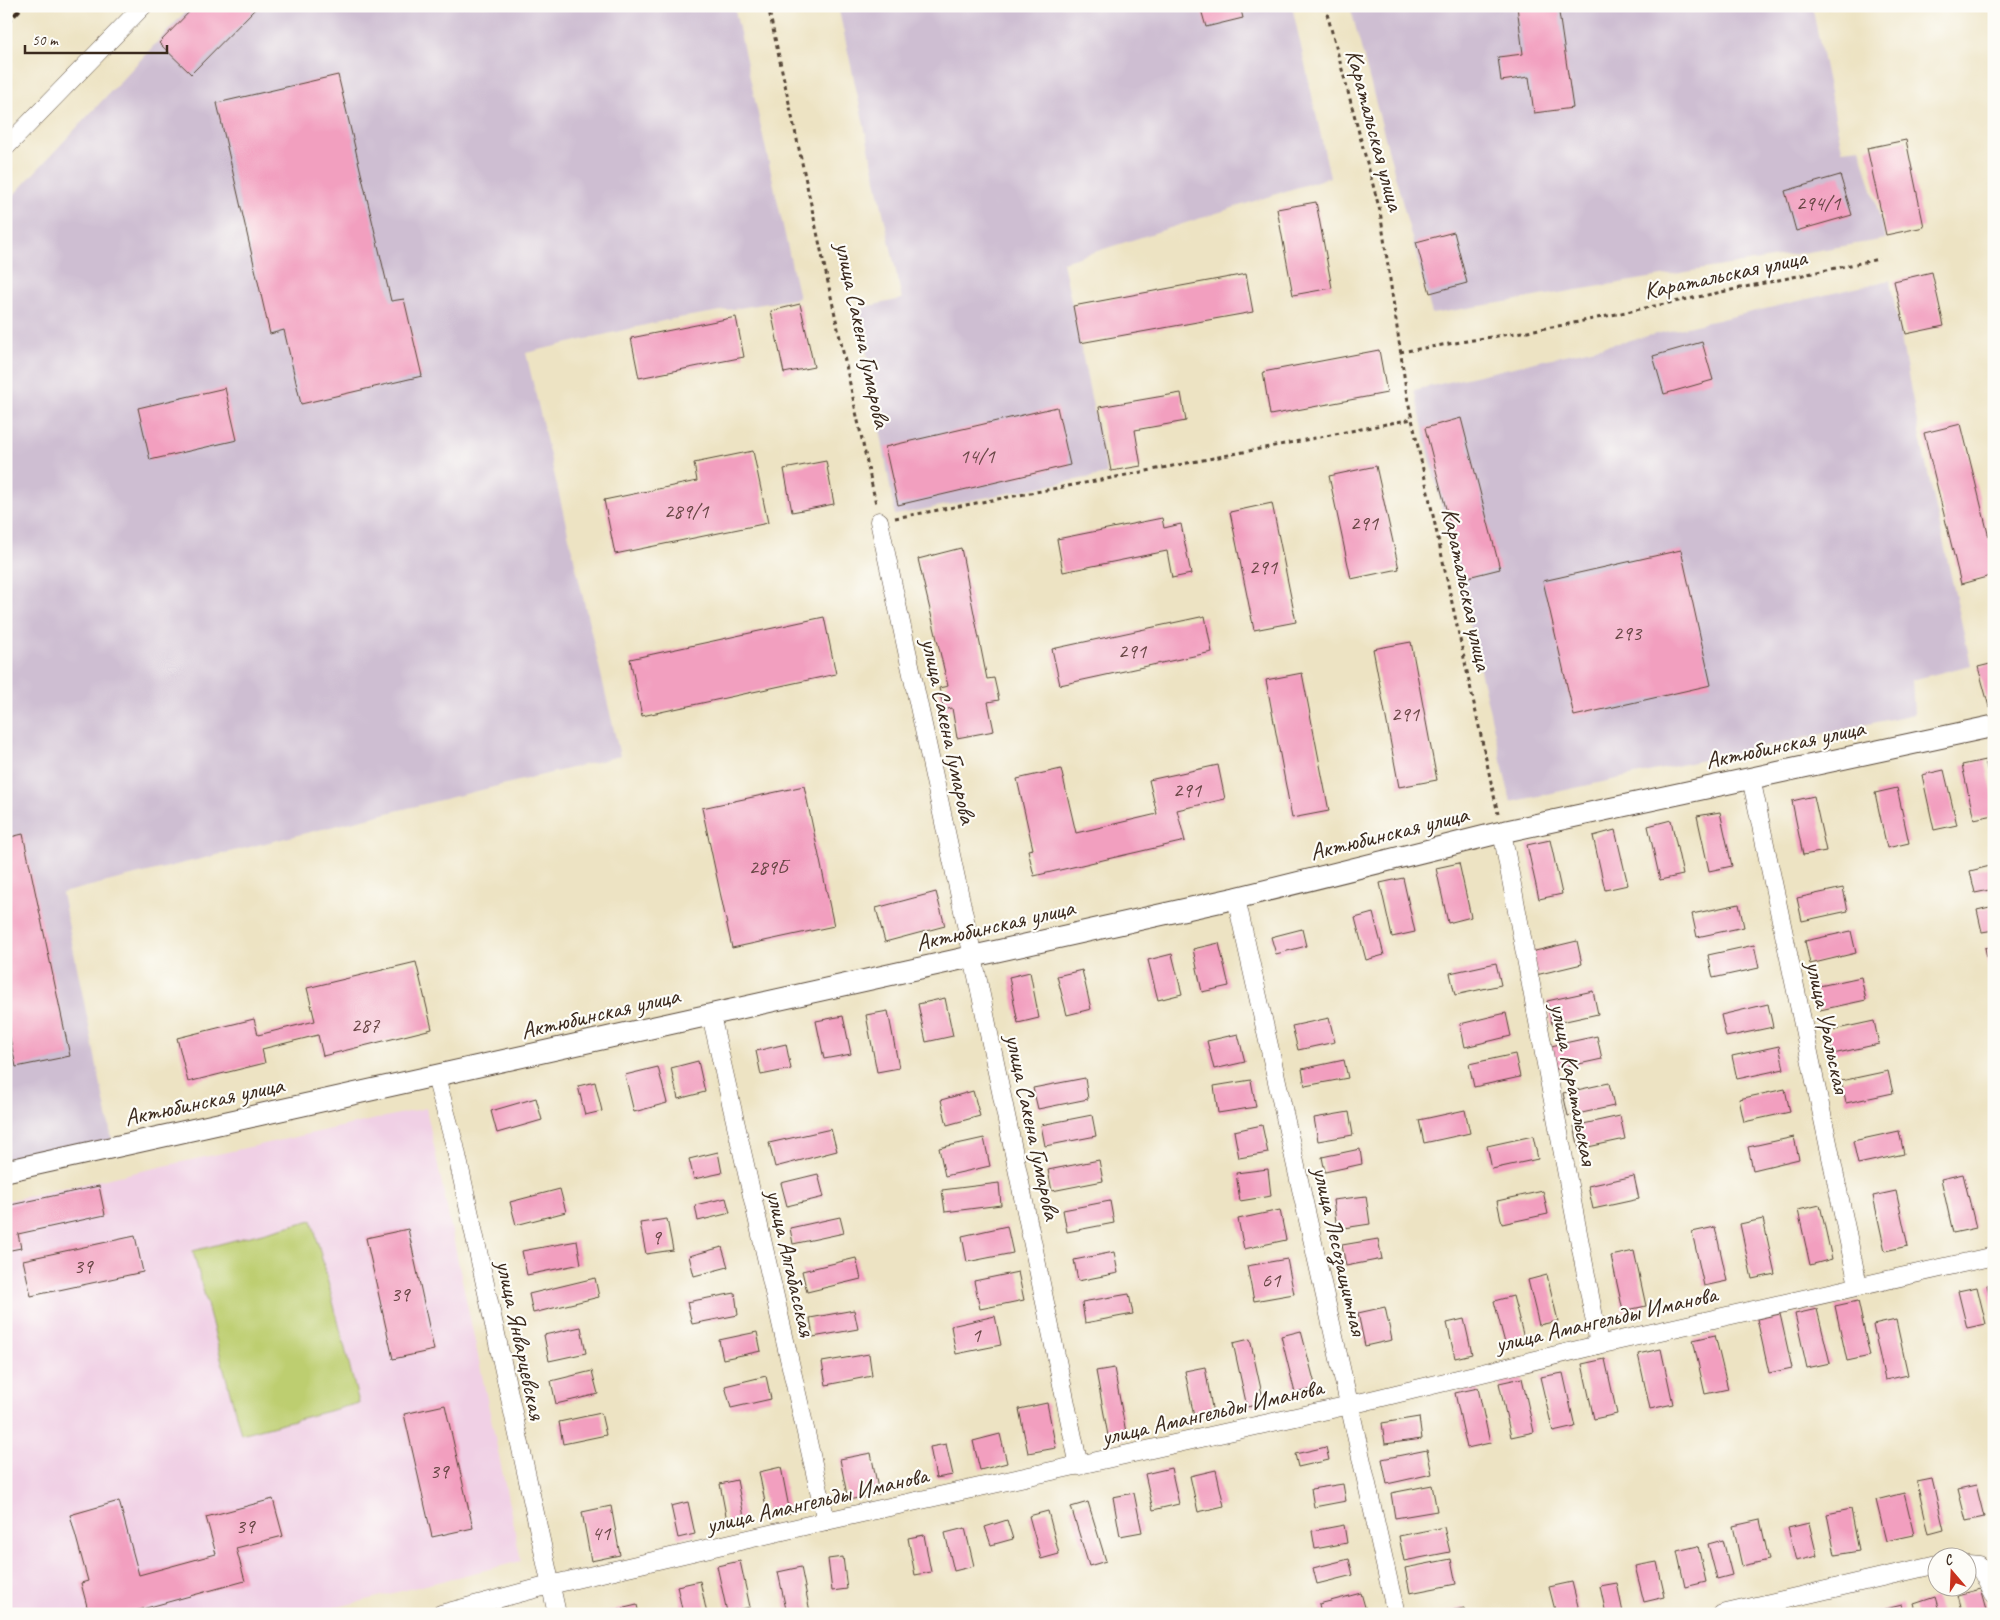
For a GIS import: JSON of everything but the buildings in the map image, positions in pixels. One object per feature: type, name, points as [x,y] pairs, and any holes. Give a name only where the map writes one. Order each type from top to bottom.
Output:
[{"type":"street","points":[[6,147],[143,6]]},
{"type":"street","name":"улица Сакена Гумарова","points":[[879,521],[973,957],[1079,1466]]},
{"type":"street","name":"Актюбинская улица","points":[[6,1171],[1236,898],[1502,832],[1994,726]]},
{"type":"street","name":"улица Уральская","points":[[1751,778],[1858,1285]]},
{"type":"street","name":"улица Каратальская","points":[[1502,832],[1598,1345]]},
{"type":"street","name":"улица Лесозащитная","points":[[1236,898],[1396,1614]]},
{"type":"street","name":"улица Алгабасская","points":[[711,1015],[826,1521]]},
{"type":"street","name":"улица Январцевская","points":[[436,1076],[455,1146],[557,1614]]},
{"type":"street","name":"улица Амангельды Иманова","points":[[441,1614],[550,1585],[826,1521],[1350,1405],[1598,1345],[1858,1285],[1994,1256]]},
{"type":"street","points":[[1722,1614],[1928,1566]]},
{"type":"street","points":[[1978,1566],[1994,1595]]},
{"type":"path","name":"улица Сакена Гумарова","points":[[768,6],[879,521]]},
{"type":"path","name":"Каратальская улица","points":[[1325,6],[1380,211],[1400,352],[1412,418],[1502,832]]},
{"type":"path","name":"Каратальская улица","points":[[1400,352],[1564,325],[1879,259]]},
{"type":"path","points":[[879,521],[1106,480],[1412,418]]},
{"type":"shaded area","points":[[191,6],[734,6],[799,298],[667,320],[526,353],[620,756],[62,893],[112,1140],[6,1159],[6,203]]},
{"type":"shaded area","points":[[838,6],[1292,6],[1330,177],[1063,262],[1107,474],[895,515],[859,308],[902,299]]},
{"type":"shaded area","points":[[1350,6],[1812,6],[1842,150],[1860,148],[1886,239],[1432,314]]},
{"type":"shaded area","points":[[1890,280],[1919,433],[1971,665],[1912,680],[1914,714],[1511,802],[1414,390]]},
{"type":"shaded area","points":[[426,1108],[521,1561],[310,1614],[6,1614],[6,1201]]},
{"type":"green space","points":[[312,1220],[359,1403],[241,1434],[193,1251]]},
{"type":"railway","points":[[6,9],[9,6]]},
{"type":"railway","points":[[6,24],[23,6]]}]
